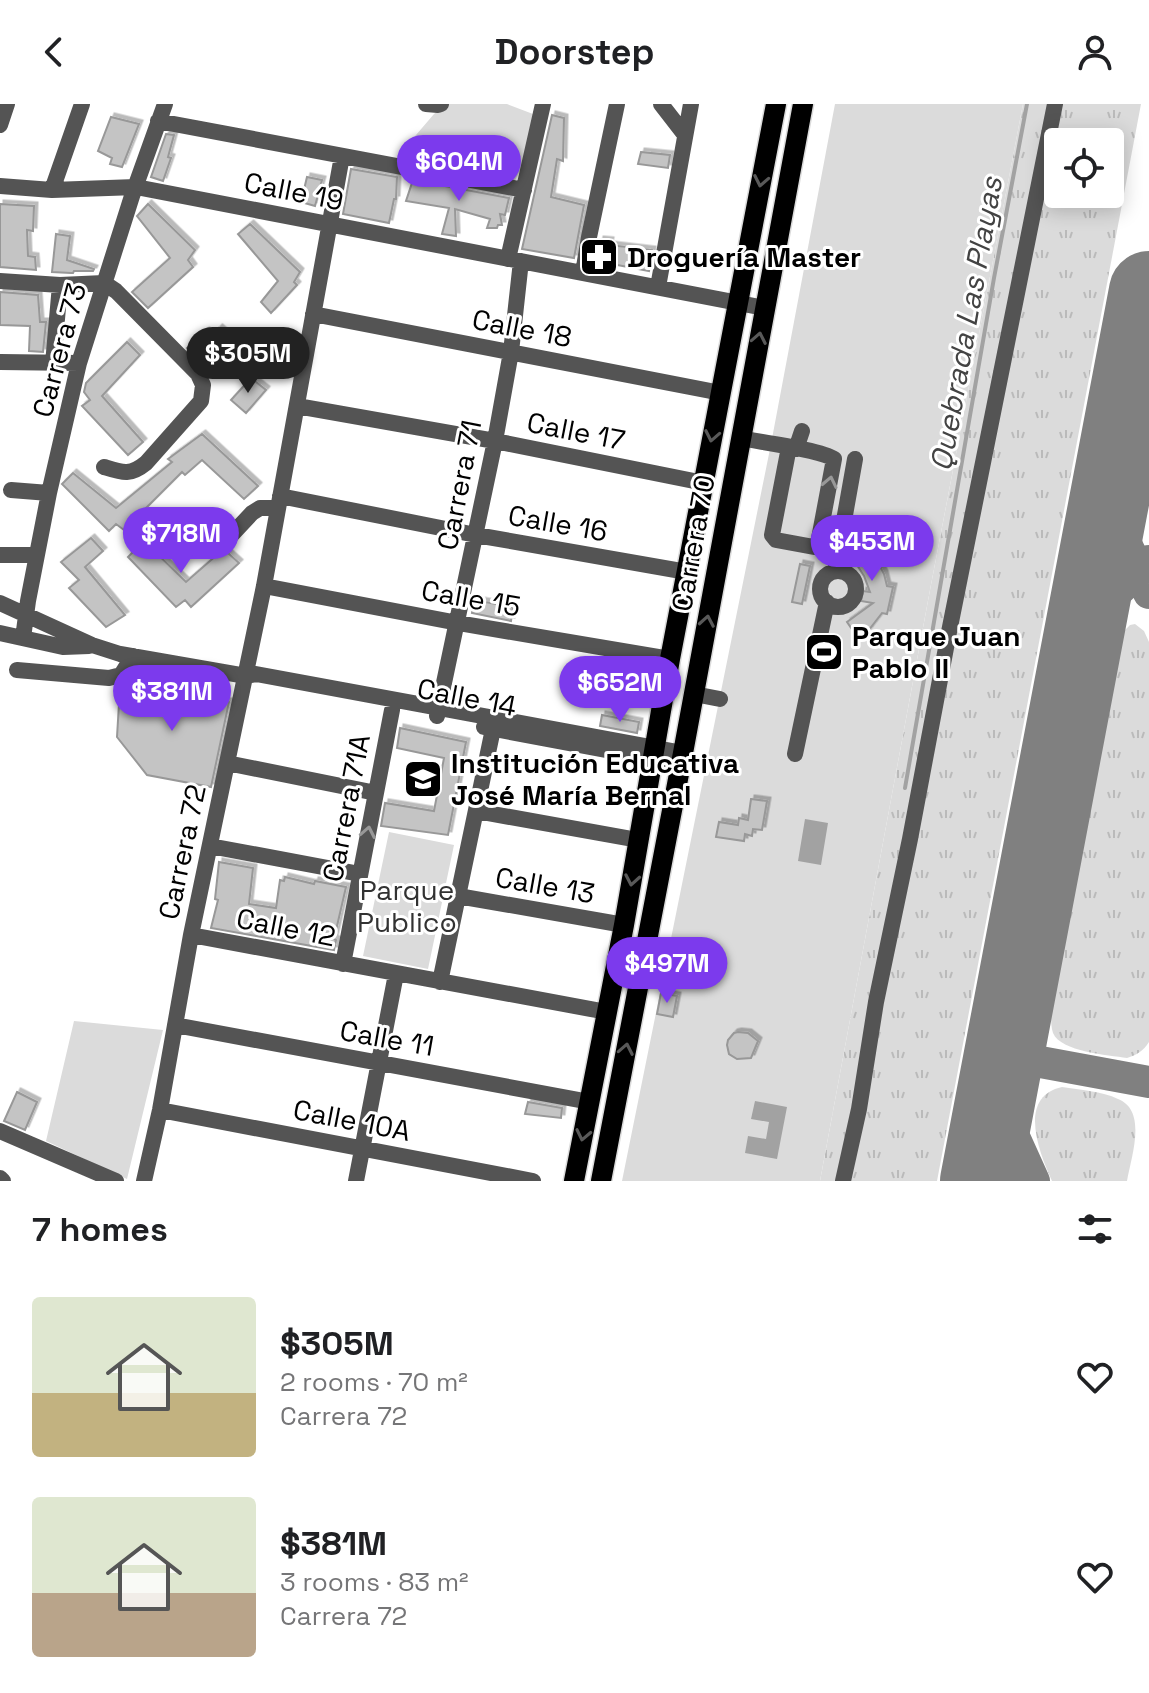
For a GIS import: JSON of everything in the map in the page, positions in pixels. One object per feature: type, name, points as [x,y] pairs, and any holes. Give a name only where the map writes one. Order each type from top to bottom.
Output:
[{"type":"main road","name":"Carrera 70","points":[[574,1181],[776,104]]},
{"type":"main road","name":"Carrera 70","points":[[601,1181],[803,104]]},
{"type":"street","points":[[0,125],[7,104]]},
{"type":"street","points":[[52,190],[82,104]]},
{"type":"street","name":"Carrera 73","points":[[23,638],[49,493],[79,363],[165,104]]},
{"type":"street","points":[[427,104],[441,104]]},
{"type":"street","name":"Carrera 71","points":[[438,713],[511,352],[515,260],[524,190],[543,104]]},
{"type":"street","points":[[583,273],[617,104]]},
{"type":"street","points":[[661,104],[685,135]]},
{"type":"street","points":[[658,287],[691,104]]},
{"type":"street","points":[[843,1181],[1055,104]]},
{"type":"street","points":[[158,121],[524,190]]},
{"type":"street","name":"Carrera 72","points":[[144,1181],[191,935],[264,586],[342,156]]},
{"type":"street","name":"Calle 19","points":[[0,186],[52,190],[136,187],[764,308]]},
{"type":"street","points":[[0,281],[60,285],[104,283],[116,291],[198,374],[203,385],[201,401],[146,463],[137,470],[123,473],[104,467]]},
{"type":"street","points":[[53,364],[60,285]]},
{"type":"street","name":"Calle 18","points":[[313,314],[721,393]]},
{"type":"street","points":[[0,362],[79,363]]},
{"type":"street","name":"Calle 17","points":[[297,406],[495,441],[704,483]]},
{"type":"street","points":[[802,431],[792,448],[772,535],[776,540],[838,552]]},
{"type":"street","points":[[740,438],[834,459],[818,544],[815,546]]},
{"type":"street","points":[[835,571],[855,459]]},
{"type":"street","points":[[11,490],[49,493]]},
{"type":"street","points":[[223,544],[252,513],[279,502]]},
{"type":"street","name":"Calle 16","points":[[279,502],[687,572]]},
{"type":"street","points":[[0,555],[37,555]]},
{"type":"street","points":[[835,571],[849,575],[855,583],[856,593],[846,605],[836,606],[822,596],[820,587],[824,578],[835,571]]},
{"type":"street","name":"Calle 15","points":[[264,586],[670,659]]},
{"type":"street","points":[[795,754],[827,602]]},
{"type":"street","name":"Calle 14","points":[[0,603],[92,645],[133,656],[246,676],[256,674],[654,754]]},
{"type":"street","points":[[0,633],[63,647],[92,645]]},
{"type":"street","points":[[17,670],[109,678],[121,675],[133,656]]},
{"type":"street","name":"Calle 14","points":[[246,676],[255,684],[392,710],[438,713],[493,729],[682,758]]},
{"type":"street","points":[[694,694],[720,699]]},
{"type":"street","name":"Carrera 71A","points":[[343,964],[392,710]]},
{"type":"street","points":[[440,982],[493,729]]},
{"type":"street","points":[[227,763],[376,793]]},
{"type":"street","points":[[476,811],[638,840]]},
{"type":"street","points":[[210,846],[360,874]]},
{"type":"street","name":"Calle 13","points":[[458,896],[624,925]]},
{"type":"street","name":"Calle 12","points":[[191,935],[607,1012]]},
{"type":"street","points":[[356,1181],[396,974]]},
{"type":"street","name":"Calle 11","points":[[175,1025],[590,1102]]},
{"type":"street","name":"Calle 10A","points":[[160,1110],[533,1181]]},
{"type":"street","points":[[0,1131],[116,1181]]},
{"type":"green space","points":[[445,104],[507,104],[533,114],[530,152],[511,188],[418,164],[417,148],[410,142]]},
{"type":"green space","name":"Parque Juan Pablo II","points":[[835,104],[1023,104],[820,1181],[622,1181],[771,444]]},
{"type":"green space","points":[[1023,104],[1141,104],[1124,194],[1124,128],[1044,128],[1044,208],[1121,208],[937,1181],[820,1181]]},
{"type":"green space","points":[[1135,624],[1144,631],[1149,642],[1149,1042],[1140,1052],[1127,1058],[1086,1052],[1065,1044],[1053,1033],[1051,1013],[1124,631]]},
{"type":"green space","name":"Parque Publico","points":[[389,832],[454,845],[428,969],[363,956]]},
{"type":"green space","points":[[74,1021],[163,1030],[127,1179],[46,1141]]},
{"type":"green space","points":[[1062,1087],[1105,1094],[1127,1105],[1133,1114],[1135,1136],[1127,1181],[1052,1181],[1038,1141],[1036,1113],[1048,1093]]},
{"type":"shaded area","points":[[805,819],[828,823],[821,865],[798,861]]},
{"type":"shaded area","points":[[755,1101],[787,1107],[777,1159],[745,1153],[748,1136],[766,1139],[769,1122],[751,1119]]},
{"type":"building","points":[[552,115],[564,118],[563,161],[557,159],[551,197],[584,205],[574,258],[522,249]]},
{"type":"building","points":[[111,117],[139,124],[122,167],[110,164],[112,158],[98,151]]},
{"type":"building","points":[[166,134],[174,135],[168,157],[171,158],[163,181],[151,177]]},
{"type":"building","points":[[641,152],[670,155],[668,168],[638,164]]},
{"type":"building","points":[[351,169],[397,177],[396,199],[389,223],[343,214]]},
{"type":"building","points":[[307,177],[322,180],[315,206],[301,202]]},
{"type":"building","points":[[413,180],[509,198],[505,215],[500,214],[502,225],[487,228],[490,219],[455,209],[456,236],[442,234],[449,208],[406,201]]},
{"type":"building","points":[[0,204],[34,206],[33,231],[27,230],[28,256],[35,257],[36,270],[0,267]]},
{"type":"building","points":[[148,204],[195,250],[188,260],[193,267],[148,308],[132,292],[170,258],[137,216]]},
{"type":"building","points":[[250,224],[300,272],[294,282],[297,285],[271,313],[261,302],[278,281],[238,234]]},
{"type":"building","points":[[56,234],[70,236],[67,260],[93,271],[52,272]]},
{"type":"building","points":[[600,240],[610,241],[609,245],[652,250],[649,271],[596,261]]},
{"type":"building","points":[[0,292],[38,295],[40,322],[46,322],[43,352],[29,351],[30,326],[0,325]]},
{"type":"building","points":[[219,328],[236,343],[219,357],[211,350],[199,359],[187,348],[206,331],[212,336]]},
{"type":"building","points":[[127,342],[140,355],[102,396],[143,442],[128,455],[82,406],[90,400],[84,392],[86,383]]},
{"type":"building","points":[[251,378],[266,390],[246,413],[231,400]]},
{"type":"building","points":[[202,434],[258,486],[244,499],[202,460],[185,475],[182,472],[124,530],[116,524],[109,531],[62,484],[73,473],[116,508],[172,462],[168,459]]},
{"type":"building","points":[[864,529],[888,533],[884,552],[871,549],[887,586],[893,587],[887,614],[882,613],[858,638],[847,622],[873,603],[861,601],[863,591],[870,592],[857,565]]},
{"type":"building","points":[[91,538],[103,551],[85,567],[125,615],[106,627],[69,588],[79,580],[61,562]]},
{"type":"building","points":[[144,541],[186,582],[218,554],[228,553],[239,563],[191,607],[185,600],[176,607],[128,557]]},
{"type":"building","points":[[800,564],[810,566],[802,604],[792,602]]},
{"type":"building","points":[[474,600],[513,607],[511,621],[472,613]]},
{"type":"building","points":[[128,683],[229,702],[211,787],[147,775],[117,737],[120,687]]},
{"type":"building","points":[[602,715],[639,722],[637,733],[600,726]]},
{"type":"building","points":[[400,728],[466,742],[448,835],[381,826],[385,803],[434,811],[444,758],[397,748]]},
{"type":"building","points":[[751,799],[767,801],[762,830],[753,829],[752,836],[745,834],[744,841],[716,837],[719,822],[738,825],[739,818],[748,820]]},
{"type":"building","points":[[219,862],[253,868],[249,904],[276,908],[280,880],[284,881],[285,877],[346,887],[334,950],[211,928],[218,900],[215,899]]},
{"type":"building","points":[[661,993],[677,996],[673,1017],[657,1014]]},
{"type":"building","points":[[738,1032],[748,1033],[758,1041],[751,1058],[737,1059],[729,1054],[728,1040]]},
{"type":"building","points":[[17,1092],[37,1102],[25,1130],[4,1121]]},
{"type":"building","points":[[528,1102],[562,1108],[561,1118],[525,1114]]},
{"type":"waterway","name":"Quebrada Las Playas","points":[[905,788],[1027,104]]},
{"type":"taxiway","points":[[1111,492],[1114,518],[1149,593]]},
{"type":"taxiway","points":[[1085,629],[1099,609],[1149,561]]},
{"type":"taxiway","points":[[1011,1018],[1014,1045],[1035,1061],[1149,1082]]},
{"type":"taxiway","points":[[996,1097],[1034,1181]]},
{"type":"runway","points":[[980,1181],[1149,291]]},
{"type":"place","name":"Droguería Master","points":[[599,257]]},
{"type":"place","name":"Parque Juan Pablo II","points":[[824,652]]},
{"type":"place","name":"Institución Educativa José María Bernal","points":[[423,779]]}]
